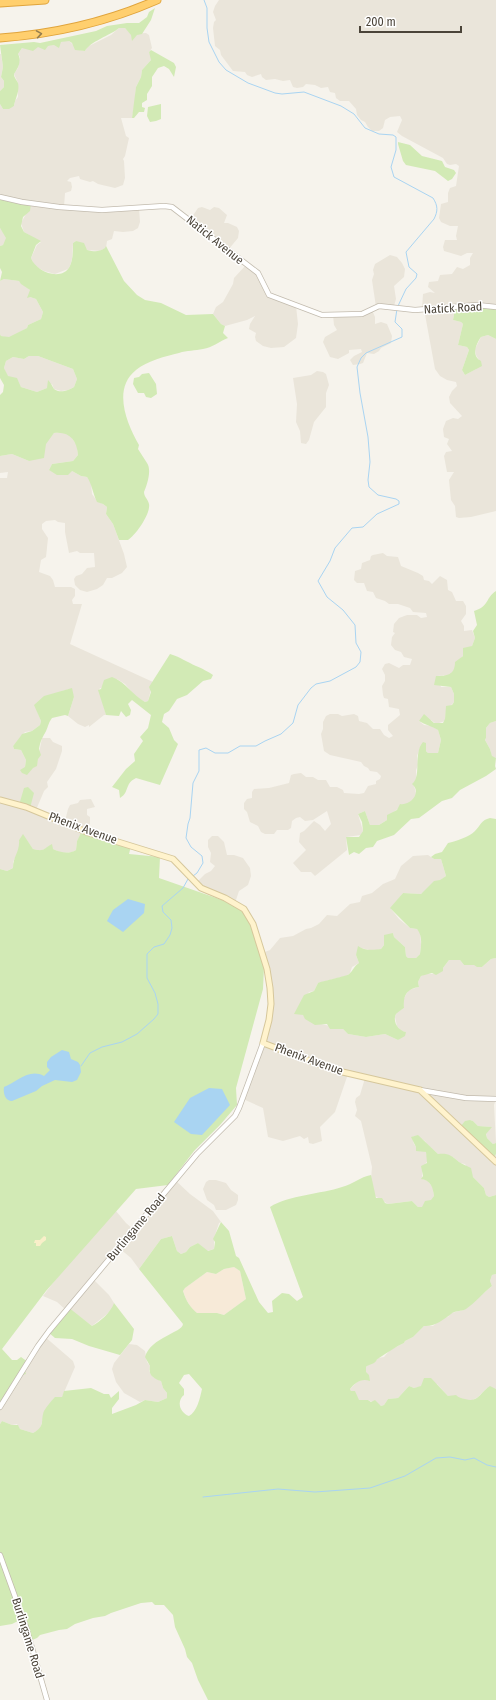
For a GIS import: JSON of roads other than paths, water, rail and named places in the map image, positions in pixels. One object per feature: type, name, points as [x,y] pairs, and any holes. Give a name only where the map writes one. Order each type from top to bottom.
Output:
[{"type":"highway","points":[[0,3],[45,0]]},
{"type":"highway","points":[[0,38],[37,34],[79,26],[120,14],[156,0]]},
{"type":"main road","name":"Phenix Avenue","points":[[0,800],[26,807],[90,833],[168,857],[180,864],[203,889],[225,898],[244,909],[253,924],[267,969],[270,988],[271,1004],[263,1043],[334,1070],[420,1090]]},
{"type":"main road","points":[[420,1090],[496,1162]]},
{"type":"street","name":"Natick Avenue","points":[[0,196],[22,202],[59,207],[102,210],[164,206],[172,207],[258,274],[272,297],[322,315],[362,314],[379,306],[411,309]]},
{"type":"street","name":"Natick Road","points":[[411,309],[424,310],[477,305],[496,307]]},
{"type":"street","name":"Burlingame Road","points":[[0,1407],[49,1331],[197,1154],[235,1116],[263,1043]]},
{"type":"street","points":[[420,1090],[466,1098],[496,1099]]},
{"type":"street","name":"Burlingame Road","points":[[0,1555],[26,1627],[47,1700]]},
{"type":"water","points":[[128,899],[145,904],[144,913],[123,932],[107,921],[113,910]]},
{"type":"water","points":[[62,1050],[69,1052],[71,1059],[78,1062],[80,1065],[81,1072],[77,1080],[72,1082],[55,1080],[42,1086],[36,1091],[12,1101],[6,1098],[4,1094],[4,1087],[28,1075],[39,1074],[44,1076],[50,1070],[47,1067],[47,1062],[51,1057]]},
{"type":"water","points":[[209,1088],[222,1089],[230,1105],[202,1135],[191,1134],[174,1122],[190,1098]]},
{"type":"waterway","points":[[204,0],[207,8],[209,42],[219,62],[226,70],[248,83],[275,93],[282,94],[304,92],[341,106],[354,114],[365,128],[379,134],[393,135],[396,137],[396,150],[391,167],[394,177],[433,198],[437,208],[434,219],[406,252],[409,267],[417,274],[416,278],[406,289],[398,306]]},
{"type":"waterway","points":[[193,876],[197,873],[203,863],[202,856],[191,847],[186,838],[190,818],[193,783],[199,771],[199,750],[206,748],[215,753],[228,753],[240,746],[256,746],[281,734],[293,723],[298,705],[311,688],[316,684],[330,681],[356,667],[360,662],[361,652],[356,643],[355,625],[343,610],[327,597],[318,581],[330,561],[335,548],[352,528],[363,527],[377,514],[399,504],[399,501],[396,499],[378,495],[369,487],[368,480],[370,462],[368,437],[357,367],[361,358],[366,353],[402,337],[402,329],[395,322],[397,309]]},
{"type":"waterway","points":[[81,1066],[90,1053],[102,1047],[122,1042],[137,1034],[158,1014],[158,1004],[155,993],[147,978],[147,954],[154,947],[164,944],[170,935],[172,928],[171,920],[163,912],[162,906],[183,888],[188,879]]},
{"type":"waterway","points":[[203,1497],[278,1489],[315,1492],[370,1488],[405,1476],[436,1458],[450,1457],[465,1460],[474,1458],[487,1465],[496,1467]]}]
